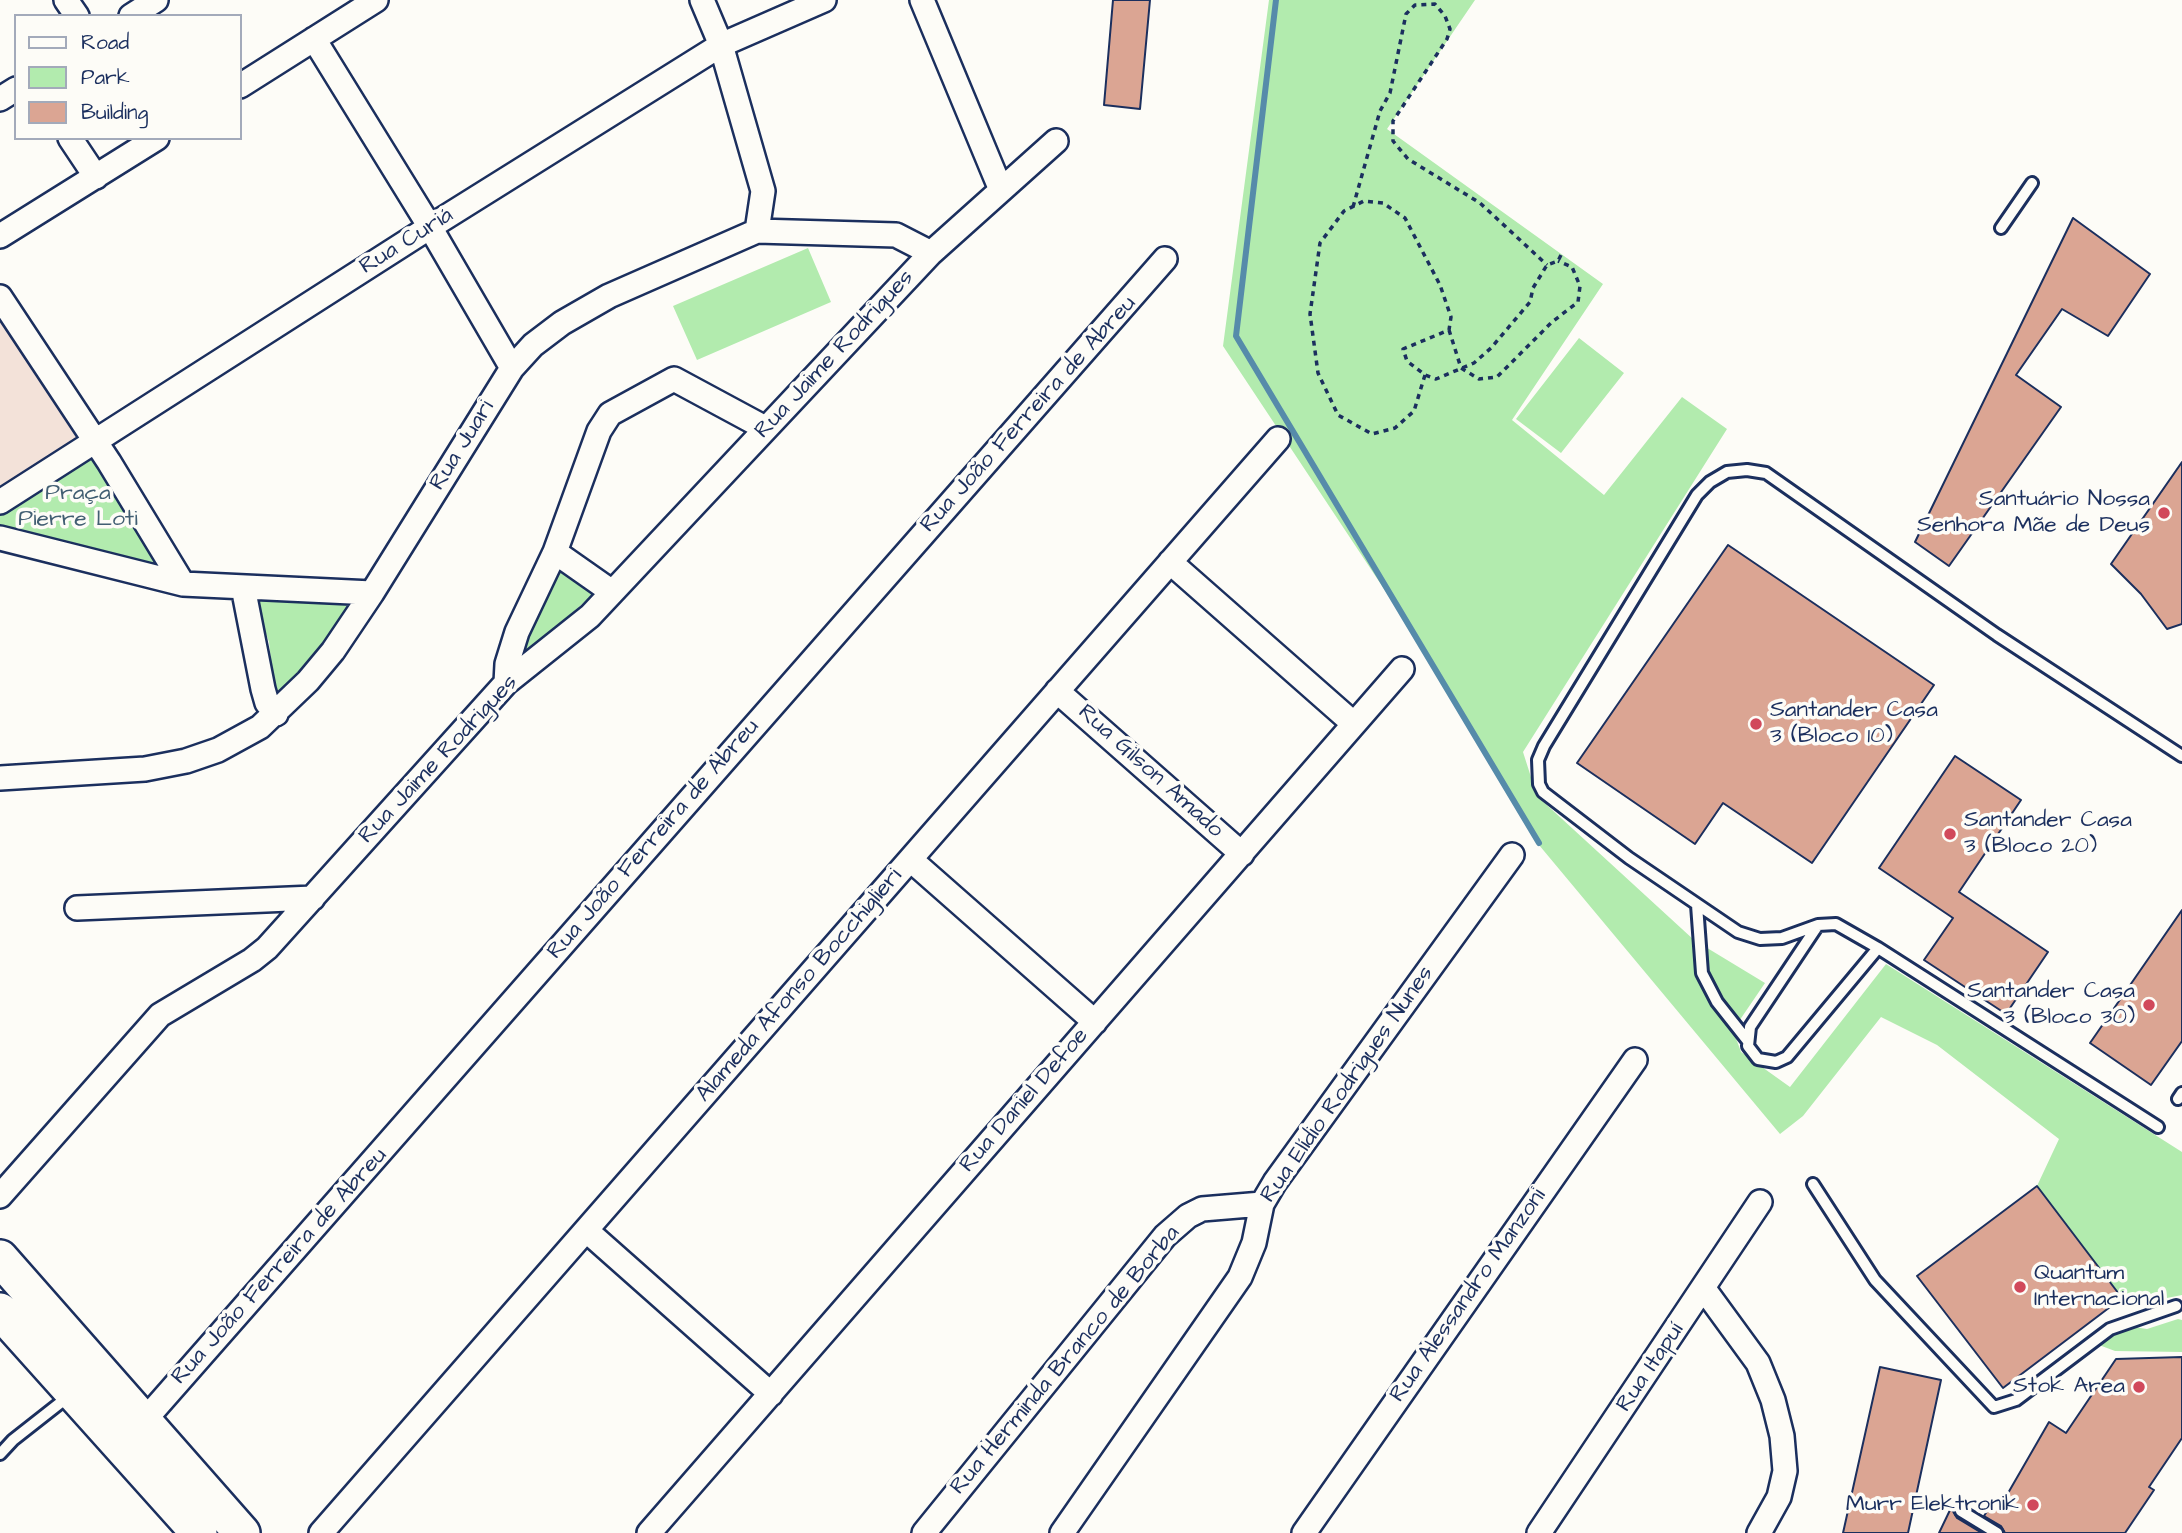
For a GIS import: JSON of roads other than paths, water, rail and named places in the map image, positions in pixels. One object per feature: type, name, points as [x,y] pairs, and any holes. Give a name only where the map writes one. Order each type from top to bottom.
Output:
[{"type":"main road","points":[[0,1258],[143,1422],[195,1513]]},
{"type":"main road","points":[[0,1311],[74,1392],[195,1513],[242,1533]]},
{"type":"street","points":[[134,14],[156,0]]},
{"type":"street","points":[[242,85],[376,0]]},
{"type":"street","points":[[702,0],[721,45],[763,191],[757,231],[896,235],[931,253]]},
{"type":"street","name":"Rua Curiá","points":[[0,502],[721,45],[824,0]]},
{"type":"street","points":[[922,0],[1001,190]]},
{"type":"street","points":[[314,39],[430,227],[512,368]]},
{"type":"street","points":[[71,140],[96,177]]},
{"type":"street","points":[[0,236],[154,140]]},
{"type":"street","name":"Rua Jaime Rodrigues","points":[[0,1196],[160,1015],[252,960],[313,898],[506,683],[577,628],[931,253],[1056,141]]},
{"type":"street","name":"Rua Juari","points":[[0,778],[145,769],[186,761],[242,737],[276,714],[333,651],[512,368],[533,345],[562,323],[610,296],[757,231]]},
{"type":"street","name":"Rua João Ferreira de Abreu","points":[[143,1422],[1166,259]]},
{"type":"street","points":[[0,297],[95,441],[183,584]]},
{"type":"street","points":[[506,683],[507,664],[517,632],[555,552],[599,431],[616,409],[674,379],[765,428]]},
{"type":"street","name":"Alameda Afonso Bocchiglieri","points":[[321,1533],[1278,439]]},
{"type":"street","points":[[0,538],[183,584],[372,593]]},
{"type":"street","points":[[555,552],[612,592]]},
{"type":"street","points":[[1170,562],[1354,724]]},
{"type":"street","points":[[243,586],[263,689],[267,703],[276,714]]},
{"type":"street","name":"Rua Daniel Defoe","points":[[649,1533],[1402,669]]},
{"type":"street","name":"Rua Gilson Amado","points":[[1058,691],[1242,854]]},
{"type":"street","name":"Rua Elídio Rodrigues Nunes","points":[[1062,1533],[1240,1277],[1254,1243],[1262,1204],[1398,1010],[1512,855]]},
{"type":"street","points":[[911,860],[1095,1022]]},
{"type":"street","points":[[77,908],[313,898]]},
{"type":"street","name":"Rua Alessandro Manzoni","points":[[1304,1533],[1635,1060]]},
{"type":"street","name":"Rua Itapuí","points":[[1539,1533],[1760,1202]]},
{"type":"street","name":"Rua Herminda Branco de Borba","points":[[924,1533],[1165,1236],[1188,1216],[1202,1209],[1262,1204]]},
{"type":"street","points":[[587,1231],[771,1394]]},
{"type":"street","points":[[1704,1289],[1758,1363],[1773,1400],[1782,1436],[1785,1471],[1779,1497],[1759,1533]]},
{"type":"lane","points":[[2001,228],[2032,184]]},
{"type":"lane","points":[[2158,1127],[1878,948],[1836,925],[1818,925],[1782,938],[1760,939],[1738,932],[1629,858],[1543,792],[1537,774],[1544,747],[1698,495],[1727,472],[1747,470],[1766,473],[1997,635],[2182,756]]},
{"type":"lane","points":[[1697,905],[1702,973],[1717,1002],[1747,1040],[1751,1052],[1766,1062],[1776,1062],[1787,1057],[1878,948]]},
{"type":"lane","points":[[1747,1040],[1750,1027],[1818,925]]},
{"type":"lane","points":[[1812,1184],[1875,1280],[1994,1407],[2016,1400],[2110,1329],[2176,1306]]},
{"type":"lane","points":[[0,1454],[13,1440],[74,1392]]},
{"type":"lane","points":[[1961,1511],[1997,1533]]},
{"type":"waterway","points":[[1276,0],[1236,336],[1539,843]]},
{"type":"place","name":"Santuário Nossa Senhora Mãe de Deus","points":[[2164,513]]},
{"type":"place","name":"Santander Casa 3 (Bloco 10)","points":[[1756,724]]},
{"type":"place","name":"Santander Casa 3 (Bloco 20)","points":[[1950,834]]},
{"type":"place","name":"Santander Casa 3 (Bloco 30)","points":[[2149,1005]]},
{"type":"place","name":"Quantum Internacional","points":[[2020,1287]]},
{"type":"place","name":"Stok Area","points":[[2139,1387]]},
{"type":"place","name":"Murr Elektronik","points":[[2033,1505]]},
{"type":"park label","name":"Praça Pierre Loti","points":[[78,507]]}]
